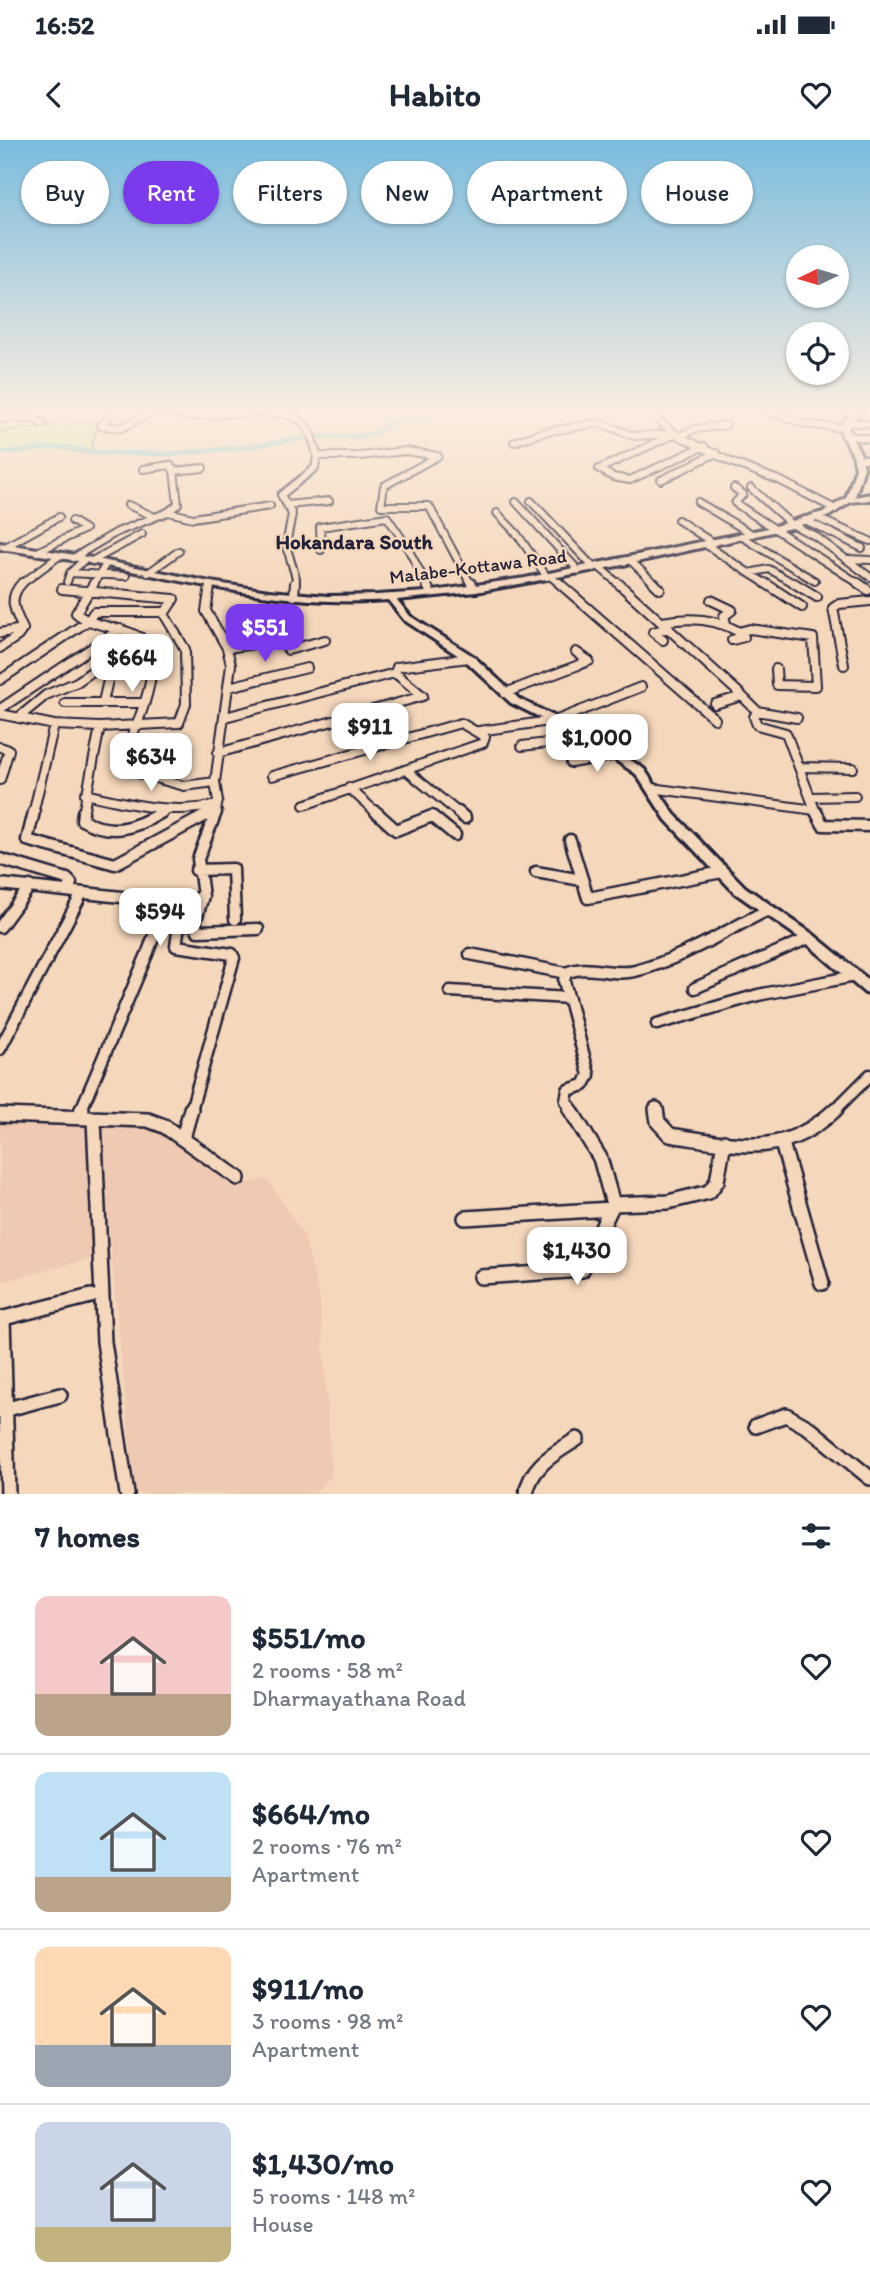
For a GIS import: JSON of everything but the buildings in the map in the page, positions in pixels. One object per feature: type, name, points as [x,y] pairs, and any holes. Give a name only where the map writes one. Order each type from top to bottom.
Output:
[{"type":"main road","points":[[860,471],[849,500],[869,497]]},
{"type":"main road","points":[[853,489],[869,497]]},
{"type":"main road","name":"Malabe-Kottawa Road","points":[[2,547],[88,560],[210,586],[329,599],[389,596],[473,588],[579,571],[791,524],[835,509],[849,500]]},
{"type":"main road","points":[[389,596],[407,618],[469,658],[505,693],[534,711],[590,738],[640,772],[670,817],[740,890],[809,938],[870,989]]},
{"type":"street","points":[[73,558],[117,532],[169,512],[178,504],[174,471]]},
{"type":"street","points":[[295,596],[296,578],[286,545],[292,514],[281,495],[311,471]]},
{"type":"street","points":[[411,471],[384,486],[381,506],[405,543],[429,592]]},
{"type":"street","points":[[603,471],[613,477],[629,480],[648,471]]},
{"type":"street","points":[[661,480],[679,471]]},
{"type":"street","points":[[754,471],[781,481],[835,509]]},
{"type":"street","points":[[734,488],[743,494],[735,503],[868,590]]},
{"type":"street","points":[[751,488],[791,524],[815,536],[870,577]]},
{"type":"street","points":[[287,505],[329,501]]},
{"type":"street","points":[[531,501],[596,567],[665,625],[757,711],[797,718]]},
{"type":"street","points":[[516,502],[579,571]]},
{"type":"street","points":[[698,502],[815,580]]},
{"type":"street","points":[[128,505],[155,517]]},
{"type":"street","points":[[169,512],[193,518],[270,506]]},
{"type":"street","points":[[381,506],[429,506],[473,588]]},
{"type":"street","points":[[497,513],[549,576],[715,719]]},
{"type":"street","points":[[2,547],[59,517]]},
{"type":"street","points":[[321,550],[320,527],[387,517]]},
{"type":"street","points":[[810,519],[870,541]]},
{"type":"street","points":[[810,519],[862,548]]},
{"type":"street","points":[[678,520],[749,573],[802,607]]},
{"type":"street","points":[[37,552],[85,529],[72,521]]},
{"type":"street","points":[[142,534],[88,560],[70,573],[64,586],[88,592],[174,599],[165,612]]},
{"type":"street","points":[[148,573],[179,551]]},
{"type":"street","points":[[23,629],[12,601],[13,596],[33,574],[59,556]]},
{"type":"street","points":[[847,559],[870,560]]},
{"type":"street","points":[[630,560],[660,589]]},
{"type":"street","points":[[106,564],[76,613],[88,621],[140,637],[148,643],[153,655],[145,703],[123,760],[127,769],[184,786],[215,782]]},
{"type":"street","points":[[749,573],[769,569],[817,597]]},
{"type":"street","points":[[70,573],[126,576]]},
{"type":"street","points":[[210,586],[206,611],[228,648],[231,665],[215,782],[221,794],[199,852],[196,870],[203,896],[195,923],[198,930],[258,929]]},
{"type":"street","points":[[711,600],[732,610],[724,616],[726,623]]},
{"type":"street","points":[[844,665],[833,608],[839,604],[870,601]]},
{"type":"street","points":[[0,680],[88,621],[94,612],[165,612]]},
{"type":"street","points":[[0,711],[18,718],[54,725],[100,727],[179,723],[186,704],[185,649],[165,612]]},
{"type":"street","points":[[663,640],[653,632],[681,618],[726,623],[744,636],[732,640]]},
{"type":"street","points":[[0,634],[23,629]]},
{"type":"street","points":[[0,648],[18,636],[23,629]]},
{"type":"street","points":[[0,711],[120,629]]},
{"type":"street","points":[[739,632],[750,629],[808,635],[813,638],[816,686],[777,685],[776,669]]},
{"type":"street","points":[[18,718],[46,695],[77,682],[140,637]]},
{"type":"street","points":[[228,648],[282,640],[288,650],[325,640]]},
{"type":"street","points":[[505,693],[589,661],[576,652]]},
{"type":"street","points":[[103,702],[114,654]]},
{"type":"street","points":[[395,673],[397,667],[469,658]]},
{"type":"street","points":[[229,687],[307,668]]},
{"type":"street","points":[[225,717],[395,673]]},
{"type":"street","points":[[218,753],[423,696],[395,673]]},
{"type":"street","points":[[479,731],[557,720],[641,687]]},
{"type":"street","points":[[715,704],[742,696]]},
{"type":"street","points":[[65,703],[145,703]]},
{"type":"street","points":[[757,711],[754,717],[757,725],[786,733],[815,810],[824,825],[870,826]]},
{"type":"street","points":[[272,776],[461,723],[479,731],[485,737],[483,743],[304,805]]},
{"type":"street","points":[[54,725],[27,840],[115,864],[218,807]]},
{"type":"street","points":[[100,727],[82,820],[115,831],[133,830],[166,810]]},
{"type":"street","points":[[522,746],[590,738]]},
{"type":"street","points":[[0,747],[9,750],[0,780]]},
{"type":"street","points":[[571,763],[618,755]]},
{"type":"street","points":[[800,767],[853,768]]},
{"type":"street","points":[[406,770],[465,818]]},
{"type":"street","points":[[349,788],[396,830],[432,816],[455,835]]},
{"type":"street","points":[[651,788],[815,810]]},
{"type":"street","points":[[85,794],[166,810],[197,811],[218,807]]},
{"type":"street","points":[[811,796],[855,796]]},
{"type":"street","points":[[570,840],[588,898],[722,872]]},
{"type":"street","points":[[0,859],[67,878],[71,883],[69,890]]},
{"type":"street","points":[[196,870],[233,869],[235,919]]},
{"type":"street","points":[[536,872],[582,880]]},
{"type":"street","points":[[0,884],[159,901],[190,902],[203,896]]},
{"type":"street","points":[[0,927],[30,886]]},
{"type":"street","points":[[0,1049],[82,893]]},
{"type":"street","points":[[79,1116],[148,952],[156,930],[159,901]]},
{"type":"street","points":[[471,954],[566,973],[586,966],[630,972],[656,964],[768,910]]},
{"type":"street","points":[[183,1138],[234,958],[232,954],[176,947],[179,925],[195,923]]},
{"type":"street","points":[[695,988],[809,938]]},
{"type":"street","points":[[481,1278],[582,1270],[612,1206],[600,1158],[566,1101],[568,1090],[584,1085],[589,1075],[564,981],[566,973]]},
{"type":"street","points":[[657,1024],[758,995],[855,976]]},
{"type":"street","points":[[450,991],[569,998]]},
{"type":"street","points":[[656,1108],[658,1122],[663,1131],[670,1135],[724,1142],[782,1143],[803,1135],[870,1075]]},
{"type":"street","points":[[0,1115],[148,1120],[183,1138],[238,1178]]},
{"type":"street","points":[[94,1119],[104,1342],[127,1494]]},
{"type":"street","points":[[465,1218],[696,1199],[709,1195],[715,1187],[724,1142]]},
{"type":"street","points":[[782,1143],[822,1283]]},
{"type":"street","points":[[9,1494],[3,1411],[1,1319],[91,1296]]},
{"type":"street","points":[[3,1411],[60,1395]]},
{"type":"street","points":[[756,1426],[786,1415],[809,1428],[870,1478]]},
{"type":"street","points":[[526,1494],[526,1480],[535,1467],[577,1439]]},
{"type":"shaded area","points":[[0,1119],[88,1123],[96,1257],[0,1282]]},
{"type":"shaded area","points":[[129,1122],[160,1133],[238,1183],[268,1180],[304,1236],[320,1299],[332,1476],[313,1494],[135,1494],[98,1123]]},
{"type":"district","name":"Hokandara South","points":[[354,542]]}]
